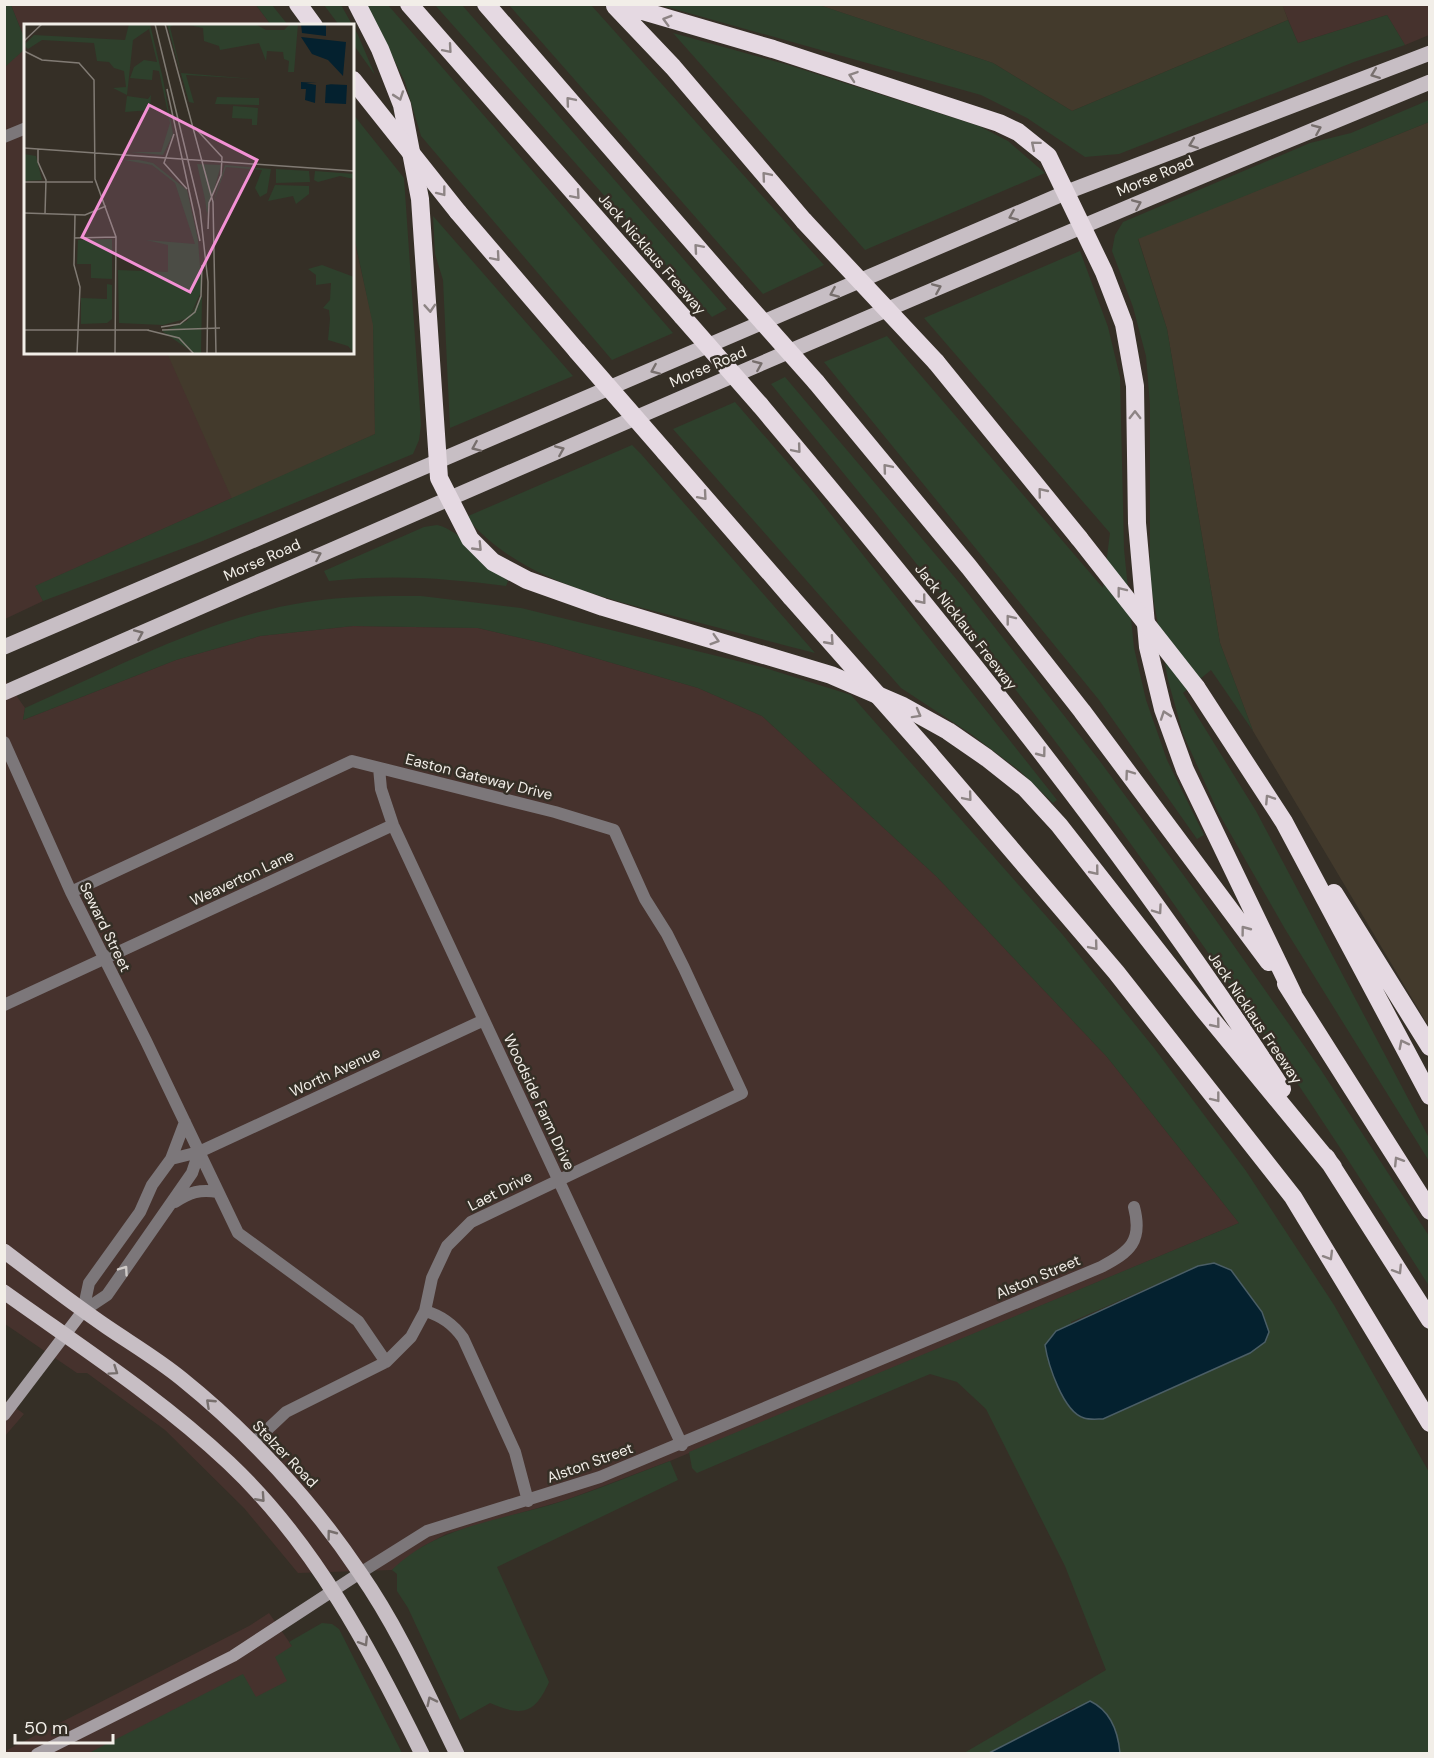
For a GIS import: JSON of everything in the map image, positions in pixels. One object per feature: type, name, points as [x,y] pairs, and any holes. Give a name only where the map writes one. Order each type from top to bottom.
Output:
[{"type":"highway","points":[[298,4],[313,24]]},
{"type":"highway","points":[[357,4],[380,49],[402,105],[420,199],[439,478],[461,525],[480,551],[493,562],[527,580],[603,607],[831,675],[903,706],[948,731],[987,758],[1025,788],[1059,825],[1203,1009],[1333,1167]]},
{"type":"highway","name":"Jack Nicklaus Freeway","points":[[409,4],[760,405],[966,655],[1106,837],[1243,1030],[1430,1320]]},
{"type":"highway","points":[[486,4],[816,381],[969,567],[1082,711],[1293,994],[1430,1211]]},
{"type":"highway","points":[[615,4],[673,67],[804,221],[936,362],[1196,687],[1284,822],[1354,923],[1430,1047]]},
{"type":"highway","points":[[619,4],[773,49],[999,123],[1018,132],[1048,156],[1083,226],[1124,324],[1131,355],[1135,386],[1137,523],[1148,648],[1163,709],[1185,770],[1293,994]]},
{"type":"highway","points":[[354,81],[458,212],[929,753],[1116,972],[1293,1197],[1427,1420]]},
{"type":"highway","points":[[1284,822],[1430,1096]]},
{"type":"main road","name":"Morse Road","points":[[4,647],[1067,192],[1430,53]]},
{"type":"main road","name":"Morse Road","points":[[4,693],[448,498],[1083,226],[1430,82]]},
{"type":"main road","name":"Stelzer Road","points":[[4,1251],[83,1311],[180,1377],[252,1444],[306,1502],[360,1573],[402,1642],[457,1754]]},
{"type":"main road","points":[[4,1292],[161,1403],[231,1464],[285,1524],[333,1593],[376,1661],[422,1754]]},
{"type":"street","points":[[4,137],[24,129]]},
{"type":"street","name":"Seward Street","points":[[4,742],[71,892],[238,1233],[358,1321],[386,1362]]},
{"type":"street","name":"Easton Gateway Drive","points":[[71,892],[352,761],[555,812],[614,830],[645,899],[668,934],[742,1093]]},
{"type":"street","name":"Woodside Farm Drive","points":[[378,768],[381,789],[393,825],[682,1445]]},
{"type":"street","name":"Weaverton Lane","points":[[104,959],[393,825]]},
{"type":"street","points":[[4,1005],[104,959]]},
{"type":"street","name":"Worth Avenue","points":[[171,1159],[199,1152],[484,1020]]},
{"type":"street","name":"Laet Drive","points":[[252,1444],[286,1412],[386,1362],[411,1337],[425,1311],[432,1278],[447,1246],[471,1222],[558,1178],[742,1093]]},
{"type":"street","points":[[4,1415],[66,1337],[83,1311],[89,1282],[140,1212],[152,1185],[171,1159],[185,1122]]},
{"type":"street","points":[[83,1311],[107,1295],[192,1173],[199,1152]]},
{"type":"street","points":[[169,1205],[189,1193],[202,1190],[218,1192]]},
{"type":"street","name":"Alston Street","points":[[37,1754],[232,1656],[427,1531],[456,1520],[528,1501],[600,1477],[682,1445],[1123,1256],[1133,1242],[1139,1226],[1134,1207]]},
{"type":"street","points":[[425,1311],[439,1315],[463,1338],[514,1452],[528,1501]]},
{"type":"shaded area","points":[[1282,4],[1288,20],[1072,111],[993,63],[819,5]]},
{"type":"shaded area","points":[[11,5],[256,5],[270,24],[24,24],[24,38]]},
{"type":"shaded area","points":[[1282,5],[1429,5],[1429,35],[1405,45],[1387,15],[1298,43]]},
{"type":"shaded area","points":[[24,49],[24,354],[354,354],[354,237],[373,325],[375,434],[36,586],[43,601],[5,619],[4,67]]},
{"type":"shaded area","points":[[1429,122],[1429,1027],[1253,731],[1220,643],[1167,329],[1138,238]]},
{"type":"shaded area","points":[[354,240],[373,322],[375,434],[232,499],[167,354],[354,354]]},
{"type":"shaded area","points":[[353,626],[478,628],[547,644],[698,688],[762,716],[937,877],[1107,1057],[1239,1223],[670,1461],[566,1500],[446,1534],[422,1547],[392,1570],[298,1573],[244,1508],[165,1430],[87,1373],[77,1373],[5,1324],[4,678],[25,708],[23,720],[176,660],[260,636]]},
{"type":"shaded area","points":[[5,1400],[24,1414],[5,1436]]},
{"type":"shaded area","points":[[269,1613],[292,1646],[337,1754],[5,1754],[5,1751],[249,1626]]},
{"type":"green space","points":[[5,4],[11,5],[24,38],[24,50],[5,67]]},
{"type":"green space","points":[[256,5],[272,5],[287,24],[270,24]]},
{"type":"green space","points":[[324,5],[341,5],[352,24],[338,24]]},
{"type":"green space","points":[[367,5],[388,5],[673,333],[612,360],[421,136],[405,82]]},
{"type":"green space","points":[[435,5],[462,5],[727,309],[712,317]]},
{"type":"green space","points":[[509,5],[591,5],[824,265],[763,294]]},
{"type":"green space","points":[[660,5],[819,5],[993,63],[1072,111],[1288,20],[1298,43],[1387,15],[1405,45],[1354,62],[1119,154],[1085,157],[1027,118],[981,95]]},
{"type":"green space","points":[[354,28],[358,35],[375,75],[354,45]]},
{"type":"green space","points":[[673,33],[785,64],[979,126],[1008,141],[1045,173],[865,250]]},
{"type":"green space","points":[[1429,100],[1429,122],[1138,239],[1167,329],[1220,643],[1253,731],[1211,670],[1183,693],[1256,811],[1429,1138],[1429,1161],[1285,929],[1218,812],[1183,734],[1168,680],[1150,581],[1150,405],[1146,356],[1133,307],[1112,251],[1115,235],[1123,222],[1310,143],[1351,133]]},
{"type":"green space","points":[[354,115],[404,178],[421,425],[419,440],[413,454],[200,542],[43,601],[35,586],[375,434],[373,325],[354,237]]},
{"type":"green space","points":[[433,216],[573,376],[450,428],[443,280],[435,254]]},
{"type":"green space","points":[[1080,251],[1108,327],[1120,377],[1124,549],[1134,648],[1146,700],[1167,760],[1204,835],[1197,839],[1099,700],[824,362],[887,336],[1103,588],[1110,533],[924,318]]},
{"type":"green space","points":[[785,377],[963,587],[1099,760],[1201,899],[1319,1067],[1429,1236],[1429,1286],[1341,1149],[1250,1014],[1109,814],[954,611],[771,384]]},
{"type":"green space","points":[[735,402],[814,493],[1057,800],[1053,803],[1020,771],[971,734],[901,688],[673,429]]},
{"type":"green space","points":[[632,445],[815,653],[620,602],[563,583],[511,556],[487,539],[466,517]]},
{"type":"green space","points":[[437,525],[446,528],[464,541],[508,581],[506,586],[418,578],[329,581],[324,571],[424,527]]},
{"type":"green space","points":[[421,596],[521,608],[762,667],[851,695],[1062,934],[1154,1048],[1246,1171],[1334,1305],[1429,1472],[1429,1753],[1120,1753],[1075,1707],[989,1753],[964,1753],[1106,1670],[1065,1566],[986,1409],[957,1382],[930,1374],[697,1473],[692,1468],[689,1452],[1239,1223],[1107,1057],[937,877],[762,716],[698,688],[547,644],[478,628],[353,626],[260,636],[176,660],[23,720],[25,708],[163,646],[235,619],[271,609],[321,600]],"holes":[[[1214,1263],[1250,1353],[1103,1419],[1083,1418],[1071,1322],[1198,1266]]]},
{"type":"green space","points":[[670,1461],[678,1480],[497,1567],[549,1682],[538,1701],[526,1710],[511,1710],[490,1703],[460,1720],[408,1608],[397,1591],[397,1574],[392,1570],[430,1542],[452,1533],[566,1500]]},
{"type":"green space","points":[[322,1623],[332,1624],[339,1629],[402,1753],[89,1753],[243,1674],[256,1697],[287,1681],[275,1657],[292,1646],[289,1642]]},
{"type":"water","points":[[1214,1263],[1231,1270],[1262,1312],[1269,1332],[1265,1342],[1250,1353],[1103,1419],[1086,1419],[1076,1414],[1063,1397],[1053,1375],[1045,1345],[1056,1331],[1198,1266]]},
{"type":"water","points":[[1090,1701],[1103,1710],[1112,1722],[1120,1753],[989,1753]]}]
